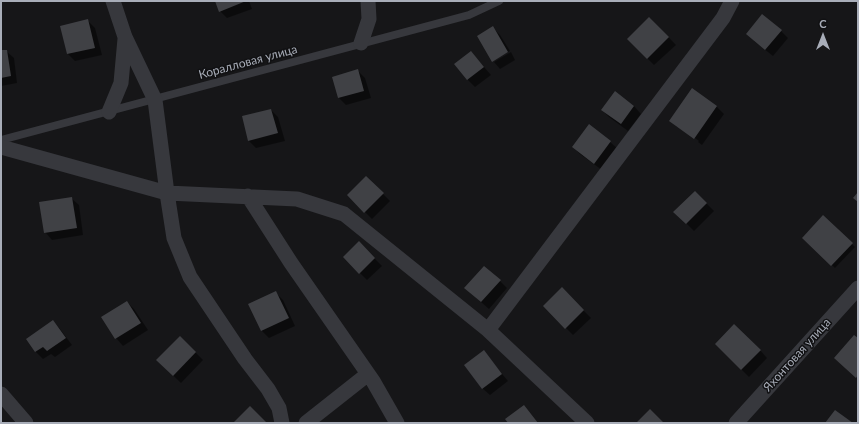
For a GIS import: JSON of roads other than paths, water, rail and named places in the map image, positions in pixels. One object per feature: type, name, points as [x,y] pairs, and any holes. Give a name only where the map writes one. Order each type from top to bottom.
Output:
[{"type":"street","points":[[113,1],[125,36],[155,100],[174,238],[190,277],[245,359],[268,389],[279,408],[282,423]]},
{"type":"street","points":[[361,43],[369,20],[368,1]]},
{"type":"street","points":[[488,330],[723,18],[732,1]]},
{"type":"street","points":[[109,112],[121,84],[125,36]]},
{"type":"street","points":[[1,147],[167,193],[297,199],[344,214],[488,330],[588,423]]},
{"type":"street","points":[[248,196],[291,263],[368,374],[397,423]]},
{"type":"street","name":"Яхонтовая улица","points":[[736,423],[858,288]]},
{"type":"street","points":[[306,423],[368,374]]},
{"type":"street","points":[[1,394],[26,423]]},
{"type":"lane","name":"Коралловая улица","points":[[1,140],[469,15],[499,1]]}]
